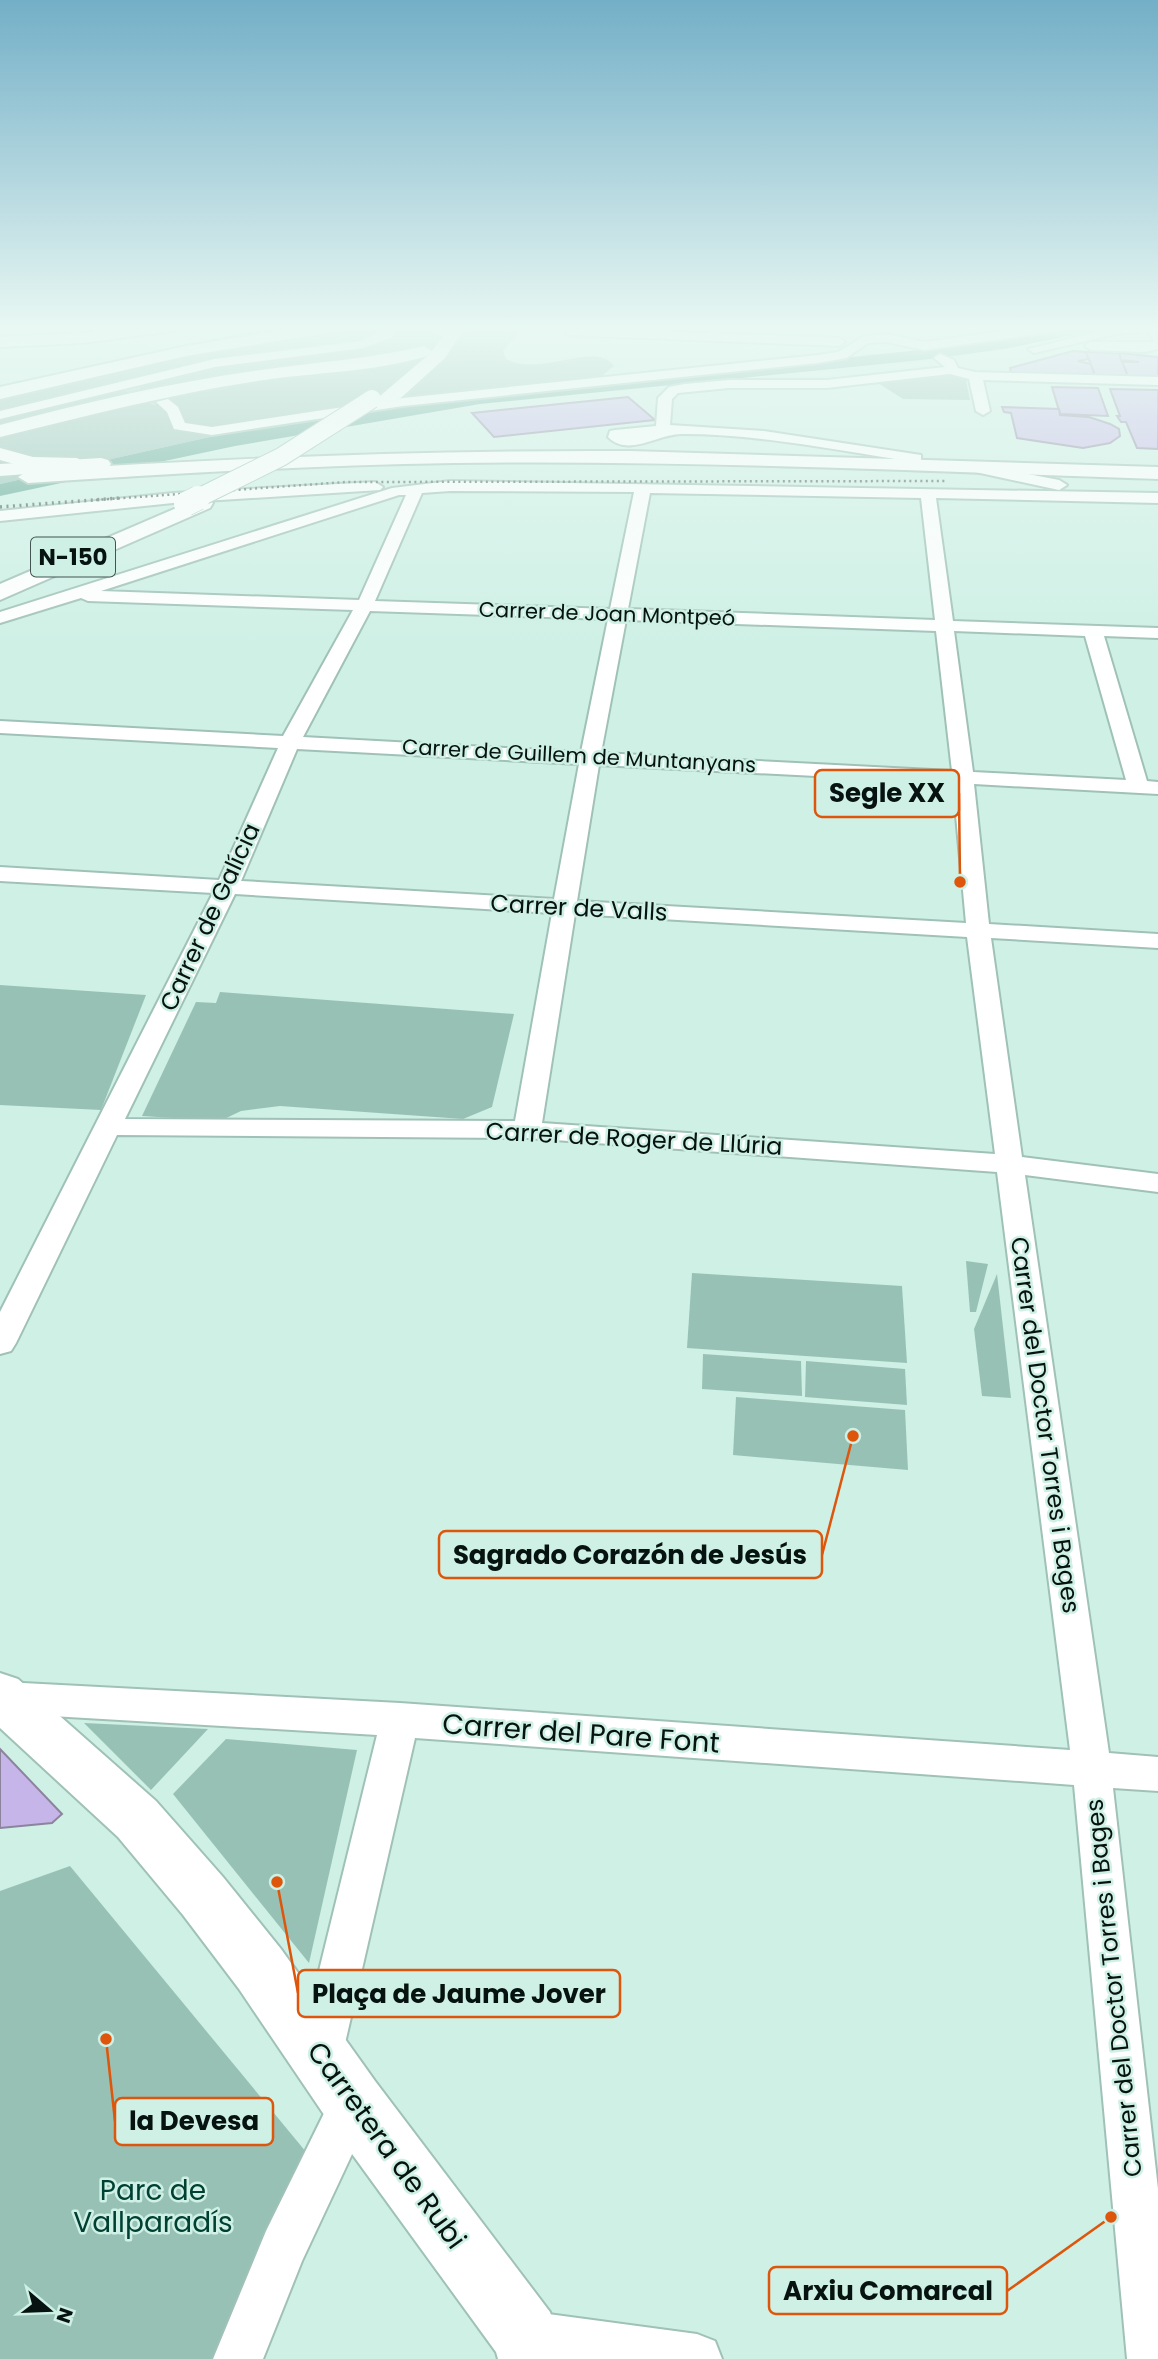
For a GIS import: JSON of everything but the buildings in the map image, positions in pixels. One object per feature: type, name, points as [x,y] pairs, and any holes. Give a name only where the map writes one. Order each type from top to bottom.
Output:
[{"type":"main road","name":"N-150","points":[[0,584],[146,527],[329,436]]},
{"type":"main road","points":[[0,478],[168,460],[489,449],[1158,465]]},
{"type":"main road","points":[[0,454],[32,463],[109,468]]},
{"type":"main road","points":[[0,470],[454,457],[708,459],[1158,473]]},
{"type":"main road","name":"N-150","points":[[0,577],[194,504]]},
{"type":"main road","points":[[0,593],[146,527]]},
{"type":"main road","points":[[0,570],[107,537]]},
{"type":"main road","name":"Carretera de Rubi","points":[[2,1696],[136,1819],[236,1938],[529,2347]]},
{"type":"street","points":[[751,436],[916,458]]},
{"type":"street","points":[[964,467],[1134,498]]},
{"type":"street","points":[[0,618],[57,597],[397,491],[416,489],[450,486],[643,488],[1158,498]]},
{"type":"street","points":[[0,516],[173,498],[369,487],[416,489]]},
{"type":"street","points":[[527,1129],[590,756],[643,488]]},
{"type":"street","name":"Carrer de Galícia","points":[[0,1343],[227,887],[290,742],[365,605],[416,489]]},
{"type":"street","name":"Carrer del Doctor Torres i Bages","points":[[928,493],[963,777],[978,931],[1092,1771],[1152,2359]]},
{"type":"street","name":"Carrer de Joan Montpeó","points":[[57,597],[1158,633]]},
{"type":"street","points":[[1093,631],[1148,787]]},
{"type":"street","name":"Carrer de Guillem de Muntanyans","points":[[0,727],[1148,787]]},
{"type":"street","name":"Carrer de Valls","points":[[0,874],[1158,941]]},
{"type":"street","name":"Carrer de Roger de Llúria","points":[[109,1127],[527,1129],[1009,1164],[1158,1184]]},
{"type":"street","name":"Carrer del Pare Font","points":[[2,1696],[400,1720],[1158,1774]]},
{"type":"street","points":[[320,2055],[400,1720]]},
{"type":"street","points":[[239,2359],[283,2248],[354,2103]]},
{"type":"street","points":[[529,2347],[697,2359]]},
{"type":"green space","points":[[0,436],[214,436],[0,484]]},
{"type":"green space","points":[[0,985],[146,995],[101,1110],[0,1105]]},
{"type":"green space","points":[[220,992],[514,1014],[492,1107],[463,1119],[280,1106],[241,1111],[220,1121],[142,1116],[196,1002],[216,1003]]},
{"type":"green space","points":[[966,1261],[988,1264],[976,1312],[970,1312]]},
{"type":"green space","points":[[692,1273],[902,1286],[907,1363],[687,1348]]},
{"type":"green space","points":[[997,1274],[1011,1398],[982,1396],[974,1329]]},
{"type":"green space","points":[[703,1354],[801,1361],[802,1396],[702,1389]]},
{"type":"green space","points":[[806,1361],[905,1369],[907,1405],[805,1397]]},
{"type":"green space","points":[[736,1397],[905,1410],[908,1470],[733,1455]]},
{"type":"green space","points":[[84,1723],[208,1729],[151,1790]]},
{"type":"green space","points":[[226,1739],[357,1750],[309,1963],[173,1794]]},
{"type":"green space","name":"Parc de Vallparadís","points":[[70,1866],[335,2187],[259,2359],[0,2359],[0,1891]]},
{"type":"shaded area","points":[[214,436],[293,436],[0,496],[0,484]]},
{"type":"railway","points":[[96,500],[345,482],[946,481]]},
{"type":"railway","points":[[0,507],[120,498]]},
{"type":"place","name":"Segle XX","points":[[960,882]]},
{"type":"place","name":"Sagrado Corazón de Jesús","points":[[853,1436]]},
{"type":"place","name":"Plaça de Jaume Jover","points":[[277,1882]]},
{"type":"place","name":"la Devesa","points":[[106,2039]]},
{"type":"place","name":"Arxiu Comarcal","points":[[1111,2217]]}]
